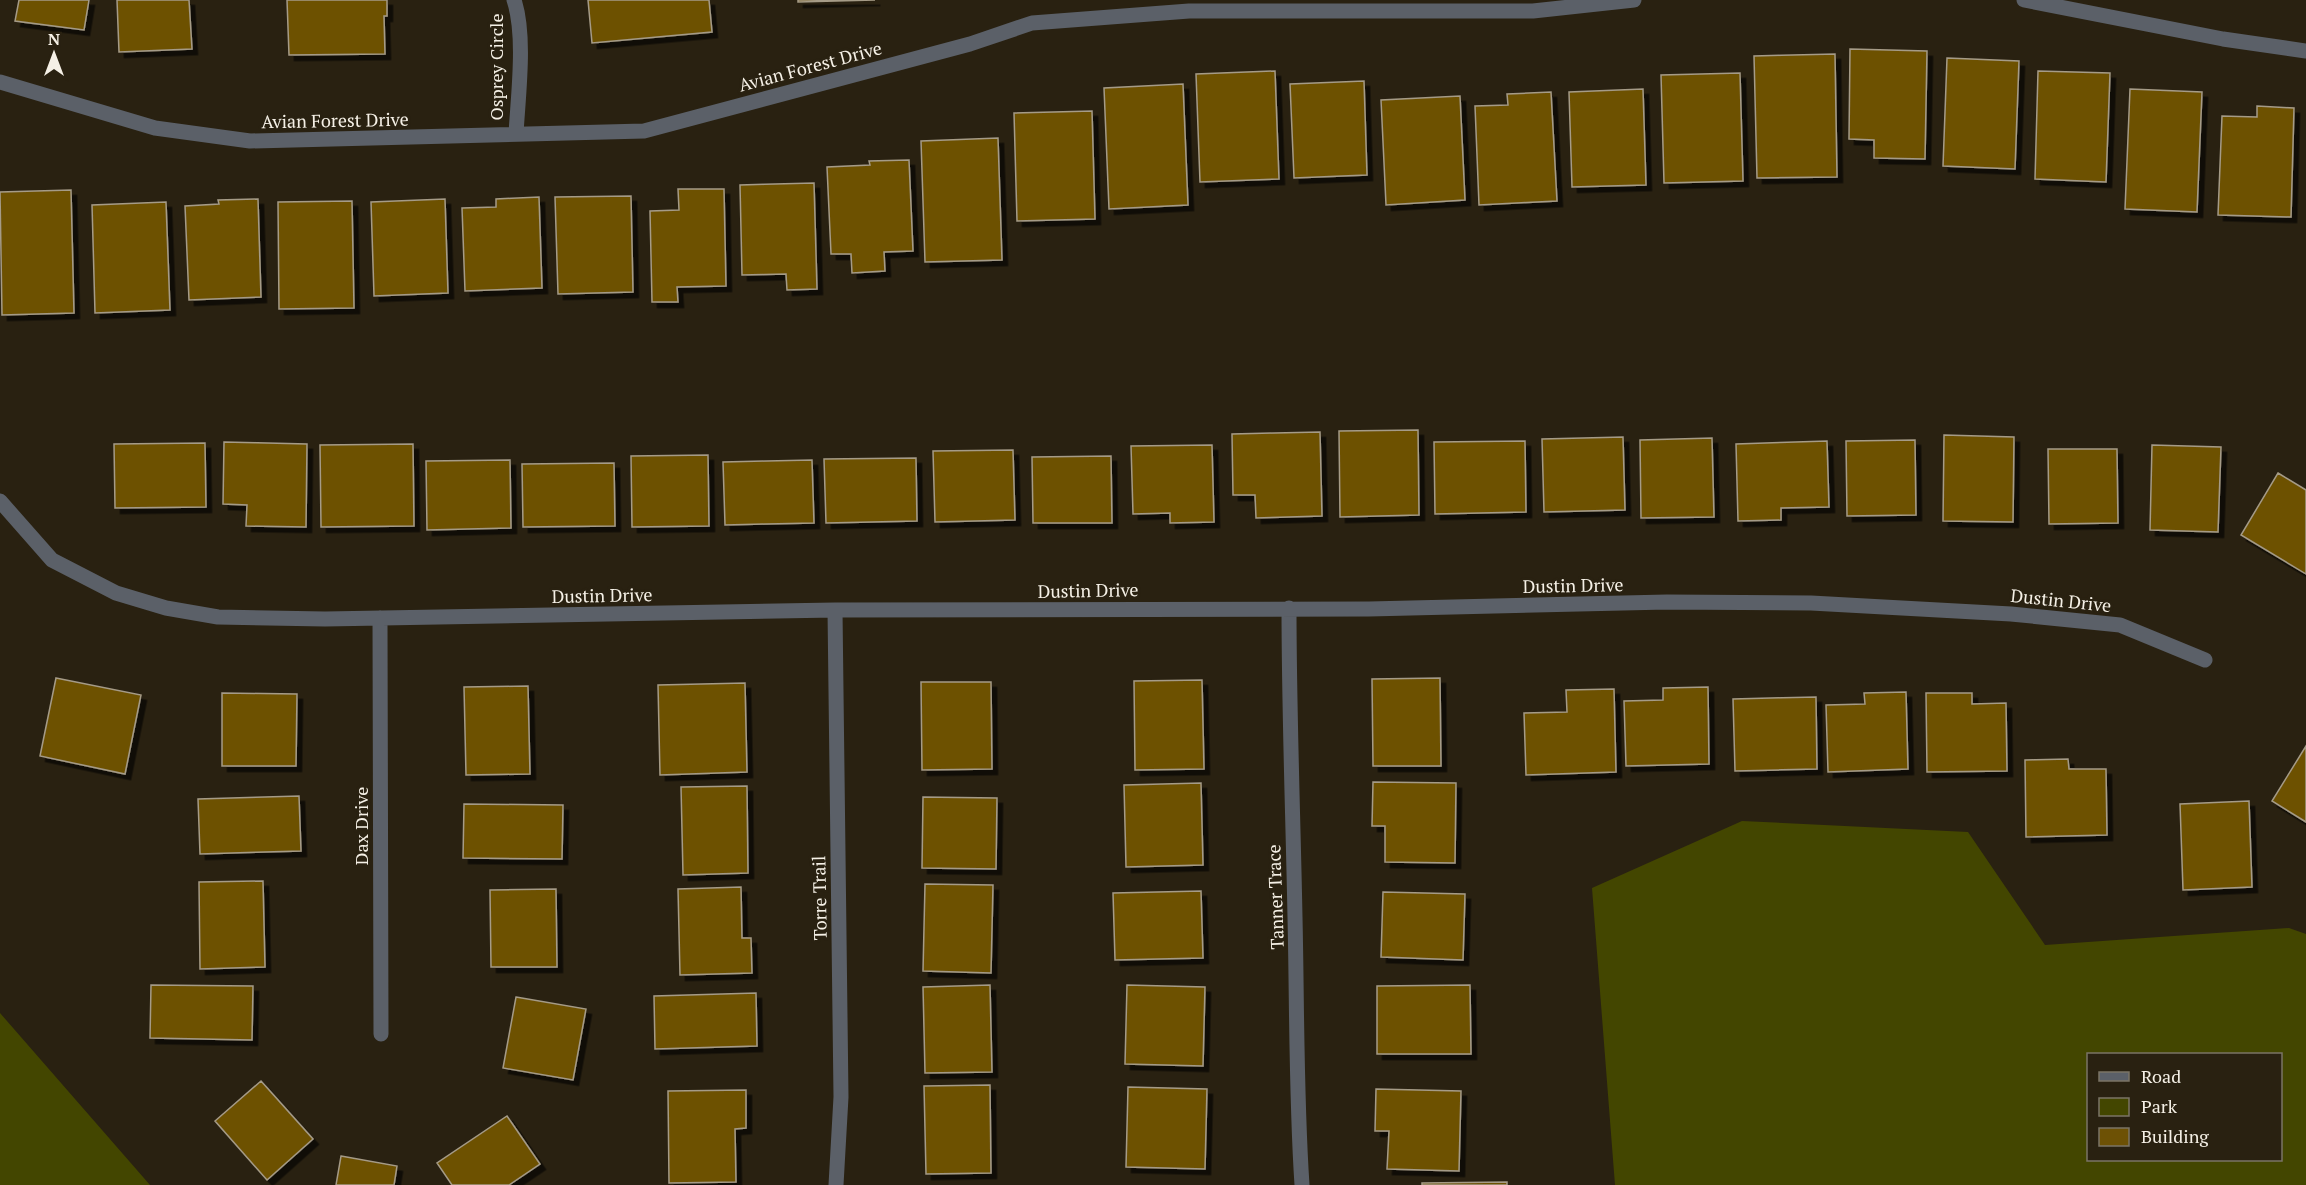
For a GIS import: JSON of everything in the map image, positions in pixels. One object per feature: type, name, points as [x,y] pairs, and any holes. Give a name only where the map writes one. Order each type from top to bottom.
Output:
[{"type":"street","name":"Osprey Circle","points":[[514,0],[517,9],[520,56],[516,134]]},
{"type":"street","name":"Avian Forest Drive","points":[[0,82],[155,128],[250,141],[644,131],[970,44],[1032,23],[1189,11],[1533,11],[1634,0]]},
{"type":"street","points":[[2024,0],[2223,39],[2306,51]]},
{"type":"street","name":"Dustin Drive","points":[[0,501],[52,560],[116,592],[166,608],[218,617],[326,620],[835,610],[911,612],[1369,609],[1667,602],[1787,603],[2011,614],[2120,625],[2205,660]]},
{"type":"street","name":"Tanner Trace","points":[[1289,608],[1289,725],[1302,1185]]},
{"type":"street","name":"Torre Trail","points":[[835,610],[841,1097],[836,1185]]},
{"type":"street","name":"Dax Drive","points":[[380,618],[381,1034]]},
{"type":"green space","points":[[1742,821],[1968,832],[2045,945],[2289,928],[2306,934],[2306,1185],[1615,1185],[1592,888]]},
{"type":"green space","points":[[0,1013],[150,1185],[0,1185]]},
{"type":"building","points":[[19,0],[89,0],[84,30],[15,21]]},
{"type":"building","points":[[117,0],[189,0],[192,49],[119,52]]},
{"type":"building","points":[[287,0],[387,0],[387,16],[384,16],[385,54],[289,55]]},
{"type":"building","points":[[588,0],[709,0],[712,32],[592,43]]},
{"type":"building","points":[[798,0],[875,0],[798,2]]},
{"type":"building","points":[[1850,49],[1927,51],[1925,159],[1874,158],[1874,140],[1849,139]]},
{"type":"building","points":[[1835,54],[1837,177],[1757,178],[1754,56]]},
{"type":"building","points":[[1947,58],[2019,61],[2015,169],[1943,166]]},
{"type":"building","points":[[1275,71],[1279,179],[1200,182],[1196,74]]},
{"type":"building","points":[[2038,71],[2110,73],[2106,182],[2035,179]]},
{"type":"building","points":[[1740,73],[1743,181],[1664,183],[1661,75]]},
{"type":"building","points":[[1364,81],[1367,175],[1294,178],[1290,84]]},
{"type":"building","points":[[1183,84],[1188,205],[1109,209],[1104,88]]},
{"type":"building","points":[[1643,89],[1646,185],[1572,187],[1569,92]]},
{"type":"building","points":[[2130,89],[2202,92],[2197,212],[2125,209]]},
{"type":"building","points":[[1551,92],[1557,201],[1479,205],[1475,106],[1508,105],[1507,94]]},
{"type":"building","points":[[1460,96],[1465,200],[1386,205],[1381,100]]},
{"type":"building","points":[[2257,106],[2294,108],[2291,217],[2218,215],[2222,116],[2257,117]]},
{"type":"building","points":[[1092,111],[1095,219],[1017,221],[1014,113]]},
{"type":"building","points":[[998,138],[1002,260],[925,262],[921,141]]},
{"type":"building","points":[[909,160],[913,251],[884,252],[885,271],[852,273],[851,254],[831,254],[827,167],[870,165],[869,161]]},
{"type":"building","points":[[814,183],[817,289],[787,290],[786,274],[742,275],[740,185]]},
{"type":"building","points":[[678,189],[724,189],[726,286],[677,287],[678,302],[652,302],[650,211],[679,210]]},
{"type":"building","points":[[71,190],[74,313],[2,315],[0,192]]},
{"type":"building","points":[[631,196],[633,292],[558,294],[555,197]]},
{"type":"building","points":[[539,197],[542,288],[465,291],[462,208],[496,207],[496,199]]},
{"type":"building","points":[[258,199],[261,297],[189,300],[185,206],[219,204],[218,200]]},
{"type":"building","points":[[445,199],[448,293],[374,296],[371,202]]},
{"type":"building","points":[[352,201],[354,308],[279,309],[278,202]]},
{"type":"building","points":[[166,202],[170,310],[95,313],[92,205]]},
{"type":"building","points":[[1418,430],[1419,515],[1340,517],[1339,431]]},
{"type":"building","points":[[1320,432],[1322,516],[1256,518],[1255,495],[1233,495],[1232,434]]},
{"type":"building","points":[[1944,435],[2014,437],[2013,522],[1943,521]]},
{"type":"building","points":[[1623,437],[1625,510],[1544,512],[1542,439]]},
{"type":"building","points":[[1712,438],[1714,517],[1641,518],[1640,440]]},
{"type":"building","points":[[1915,440],[1916,515],[1847,516],[1846,441]]},
{"type":"building","points":[[1525,441],[1526,512],[1435,514],[1434,442]]},
{"type":"building","points":[[1827,441],[1829,507],[1781,508],[1781,520],[1738,521],[1736,444]]},
{"type":"building","points":[[224,442],[307,444],[306,527],[246,526],[247,505],[223,504]]},
{"type":"building","points":[[205,443],[206,507],[115,508],[114,444]]},
{"type":"building","points":[[413,444],[414,526],[321,527],[320,445]]},
{"type":"building","points":[[1212,445],[1214,522],[1170,523],[1170,513],[1133,514],[1131,446]]},
{"type":"building","points":[[2152,445],[2221,447],[2218,532],[2150,530]]},
{"type":"building","points":[[2048,449],[2117,449],[2118,523],[2049,524]]},
{"type":"building","points":[[1013,450],[1015,520],[935,522],[933,451]]},
{"type":"building","points":[[708,455],[709,526],[632,527],[631,456]]},
{"type":"building","points":[[1111,456],[1112,523],[1033,523],[1032,457]]},
{"type":"building","points":[[916,458],[917,521],[826,523],[824,459]]},
{"type":"building","points":[[510,460],[511,528],[427,530],[426,461]]},
{"type":"building","points":[[812,460],[814,523],[725,525],[723,462]]},
{"type":"building","points":[[614,463],[615,526],[523,527],[522,464]]},
{"type":"building","points":[[2278,473],[2306,490],[2306,574],[2241,535]]},
{"type":"building","points":[[56,678],[141,695],[125,774],[40,756]]},
{"type":"building","points":[[1440,678],[1441,766],[1373,766],[1372,679]]},
{"type":"building","points":[[1202,680],[1204,769],[1135,770],[1134,681]]},
{"type":"building","points":[[921,682],[991,682],[992,769],[922,770]]},
{"type":"building","points":[[745,683],[747,772],[660,775],[658,685]]},
{"type":"building","points":[[528,686],[530,774],[466,775],[464,687]]},
{"type":"building","points":[[1708,687],[1709,764],[1626,766],[1624,701],[1663,700],[1663,688]]},
{"type":"building","points":[[1614,689],[1616,772],[1526,775],[1524,713],[1567,712],[1566,690]]},
{"type":"building","points":[[1906,692],[1908,769],[1828,772],[1826,705],[1865,704],[1864,693]]},
{"type":"building","points":[[222,693],[297,694],[296,766],[222,766]]},
{"type":"building","points":[[1926,693],[1972,693],[1972,704],[2006,703],[2007,771],[1927,772]]},
{"type":"building","points":[[1816,697],[1817,769],[1735,771],[1733,699]]},
{"type":"building","points":[[2306,746],[2306,822],[2272,801]]},
{"type":"building","points":[[2068,759],[2069,769],[2106,769],[2107,835],[2026,837],[2025,760]]},
{"type":"building","points":[[1373,782],[1456,783],[1455,863],[1385,862],[1385,826],[1372,826]]},
{"type":"building","points":[[1201,783],[1203,865],[1126,867],[1124,785]]},
{"type":"building","points":[[747,786],[748,873],[683,875],[681,787]]},
{"type":"building","points":[[299,796],[301,851],[200,854],[198,799]]},
{"type":"building","points":[[923,797],[997,798],[996,869],[922,868]]},
{"type":"building","points":[[2249,801],[2252,887],[2183,890],[2180,804]]},
{"type":"building","points":[[464,804],[563,805],[562,859],[463,858]]},
{"type":"building","points":[[263,881],[265,967],[200,969],[199,882]]},
{"type":"building","points":[[925,884],[993,885],[991,973],[923,971]]},
{"type":"building","points":[[741,887],[742,938],[751,938],[752,973],[680,975],[678,889]]},
{"type":"building","points":[[556,889],[557,967],[491,967],[490,890]]},
{"type":"building","points":[[1201,891],[1203,958],[1115,960],[1113,893]]},
{"type":"building","points":[[1383,892],[1465,894],[1463,960],[1381,957]]},
{"type":"building","points":[[151,985],[253,986],[252,1040],[150,1038]]},
{"type":"building","points":[[990,985],[992,1072],[925,1073],[923,987]]},
{"type":"building","points":[[1127,985],[1205,987],[1203,1066],[1125,1064]]},
{"type":"building","points":[[1470,985],[1471,1054],[1377,1054],[1377,986]]},
{"type":"building","points":[[756,993],[757,1046],[655,1049],[654,996]]},
{"type":"building","points":[[516,997],[586,1009],[573,1080],[503,1068]]},
{"type":"building","points":[[261,1081],[313,1139],[267,1180],[215,1121]]},
{"type":"building","points":[[990,1085],[991,1173],[926,1174],[924,1086]]},
{"type":"building","points":[[1128,1087],[1207,1089],[1205,1169],[1126,1167]]},
{"type":"building","points":[[1376,1089],[1461,1091],[1459,1171],[1387,1169],[1389,1131],[1375,1131]]},
{"type":"building","points":[[746,1090],[746,1128],[735,1129],[736,1182],[669,1183],[668,1091]]},
{"type":"building","points":[[507,1116],[540,1164],[509,1185],[452,1185],[437,1163]]},
{"type":"building","points":[[341,1156],[397,1166],[394,1185],[336,1185]]},
{"type":"building","points":[[1507,1182],[1507,1185],[1422,1185],[1422,1183]]}]
